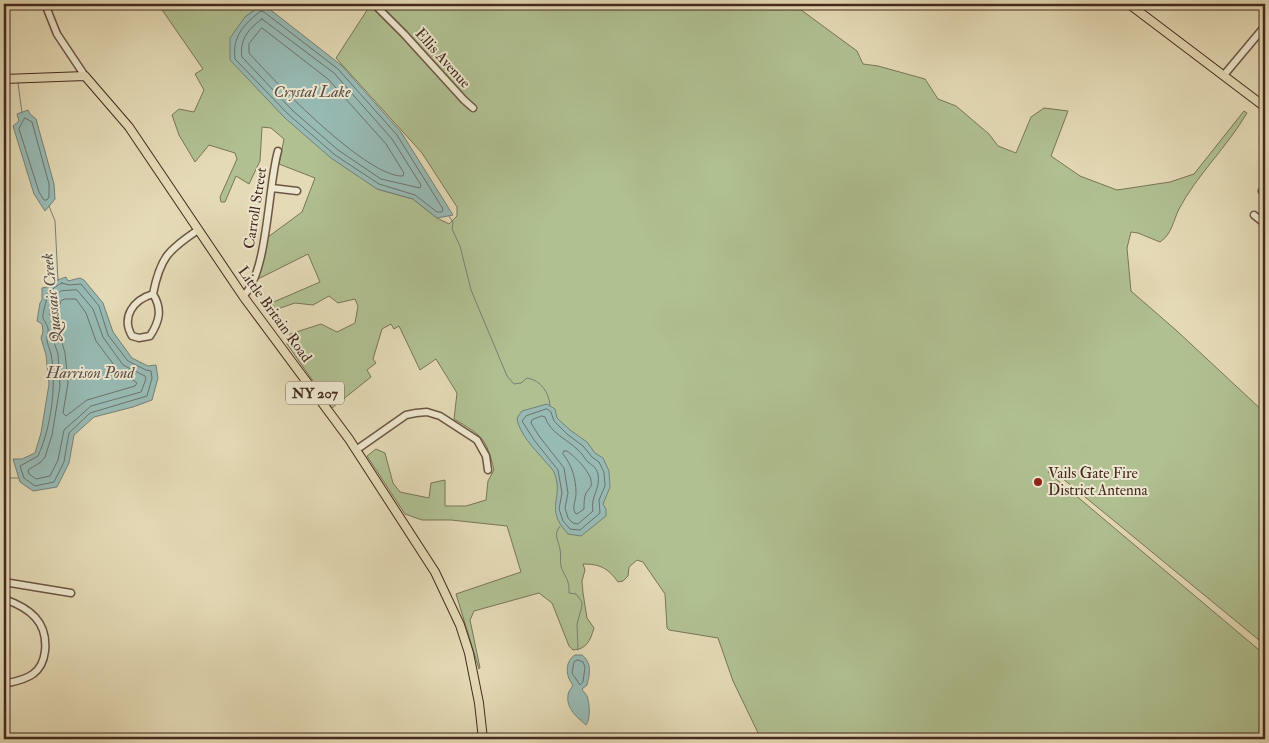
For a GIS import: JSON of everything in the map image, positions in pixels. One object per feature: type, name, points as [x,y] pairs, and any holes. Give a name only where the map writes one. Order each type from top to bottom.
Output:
[{"type":"main road","points":[[1128,4],[1265,107]]},
{"type":"main road","points":[[8,79],[86,76]]},
{"type":"main road","name":"Little Britain Road","points":[[86,76],[130,127],[243,296],[356,450],[421,549],[447,595],[460,625],[475,677],[484,739]]},
{"type":"street","name":"Little Britain Road","points":[[45,4],[57,34],[86,76]]},
{"type":"street","name":"Ellis Avenue","points":[[374,4],[473,108]]},
{"type":"street","points":[[1224,76],[1265,26]]},
{"type":"street","name":"Carroll Street","points":[[243,296],[251,287],[255,275],[270,205],[275,160],[278,151]]},
{"type":"street","points":[[272,188],[297,191]]},
{"type":"street","points":[[1254,215],[1265,224]]},
{"type":"street","points":[[153,294],[140,299],[130,312],[128,328],[132,336],[150,336],[159,321],[159,307],[153,294],[157,273],[170,252],[180,242],[198,230]]},
{"type":"street","points":[[356,450],[406,415],[416,412],[427,412],[440,416],[477,440],[486,456],[488,470]]},
{"type":"street","points":[[4,582],[71,593]]},
{"type":"street","points":[[4,599],[19,606],[37,619],[43,626],[46,638],[45,654],[39,668],[28,677],[4,684]]},
{"type":"green space","points":[[158,4],[263,4],[245,17],[377,189],[413,199],[437,218],[449,224],[457,216],[457,207],[422,153],[336,58],[371,4],[793,4],[857,51],[863,64],[878,66],[925,79],[938,99],[956,106],[989,134],[998,146],[1016,153],[1031,117],[1044,108],[1068,111],[1051,156],[1080,176],[1117,190],[1170,182],[1194,174],[1244,111],[1247,113],[1239,125],[1186,197],[1172,227],[1164,239],[1160,242],[1131,232],[1127,248],[1131,291],[1265,413],[1265,645],[1051,469],[1048,472],[1265,655],[1265,739],[761,739],[733,681],[718,638],[669,630],[667,628],[665,594],[643,562],[637,560],[629,567],[628,576],[623,581],[618,582],[611,573],[603,568],[583,564],[585,570],[582,581],[587,618],[594,628],[587,644],[582,648],[573,650],[569,646],[552,603],[539,593],[474,611],[470,620],[479,669],[456,594],[521,572],[507,526],[451,520],[422,520],[405,514],[367,456],[376,449],[385,453],[393,483],[400,492],[429,498],[431,483],[445,480],[445,506],[466,506],[486,500],[488,481],[494,470],[485,444],[482,438],[454,419],[457,393],[436,359],[420,370],[399,326],[394,329],[391,324],[382,329],[373,359],[376,363],[367,370],[371,377],[332,408],[287,344],[290,334],[321,324],[337,332],[355,323],[358,306],[355,299],[338,303],[329,296],[313,305],[295,303],[266,313],[269,304],[320,282],[308,254],[258,279],[268,237],[302,212],[315,178],[279,164],[284,139],[271,128],[262,127],[260,161],[249,184],[236,176],[225,202],[221,202],[220,197],[237,159],[235,153],[209,145],[195,162],[179,135],[172,115],[179,109],[194,112],[204,90],[195,74],[203,69]]},
{"type":"water","name":"Crystal Lake","points":[[263,4],[341,65],[401,132],[453,215],[437,218],[413,199],[377,189],[331,158],[285,118],[230,60],[230,38],[245,17]]},
{"type":"water","points":[[28,110],[36,119],[54,184],[55,199],[45,211],[34,194],[13,126],[19,121],[17,114]]},
{"type":"water","name":"Harrison Pond","points":[[66,277],[68,281],[80,278],[84,280],[103,303],[113,332],[132,358],[148,366],[156,365],[158,378],[152,400],[94,417],[74,435],[69,463],[57,487],[33,491],[20,482],[13,459],[22,459],[35,453],[41,433],[49,384],[46,355],[41,338],[43,332],[42,324],[37,321],[42,300],[42,288],[51,286],[52,282]]},
{"type":"water","points":[[547,404],[555,409],[557,418],[587,442],[595,453],[603,458],[609,471],[610,487],[603,504],[606,509],[606,516],[581,536],[568,534],[561,525],[555,510],[557,481],[554,472],[527,440],[518,424],[517,418],[522,411]]},
{"type":"water","points":[[575,655],[582,655],[589,665],[587,685],[582,689],[587,697],[589,706],[589,717],[586,725],[570,709],[568,700],[569,692],[573,685],[567,670],[571,658]]},
{"type":"waterway","name":"Quassaic Creek","points":[[18,83],[22,113]]},
{"type":"waterway","name":"Quassaic Creek","points":[[49,206],[55,221],[58,281]]},
{"type":"waterway","points":[[449,216],[453,222],[452,229],[460,246],[471,290],[507,376],[514,384],[521,383],[527,378],[536,381],[546,392],[550,405]]},
{"type":"waterway","name":"Quassaic Creek","points":[[4,478],[18,478]]},
{"type":"waterway","points":[[560,526],[556,535],[561,566],[568,581],[569,593],[576,594],[582,602],[577,624],[578,650]]},
{"type":"place","name":"Vails Gate Fire District Antenna","points":[[1038,482]]}]
